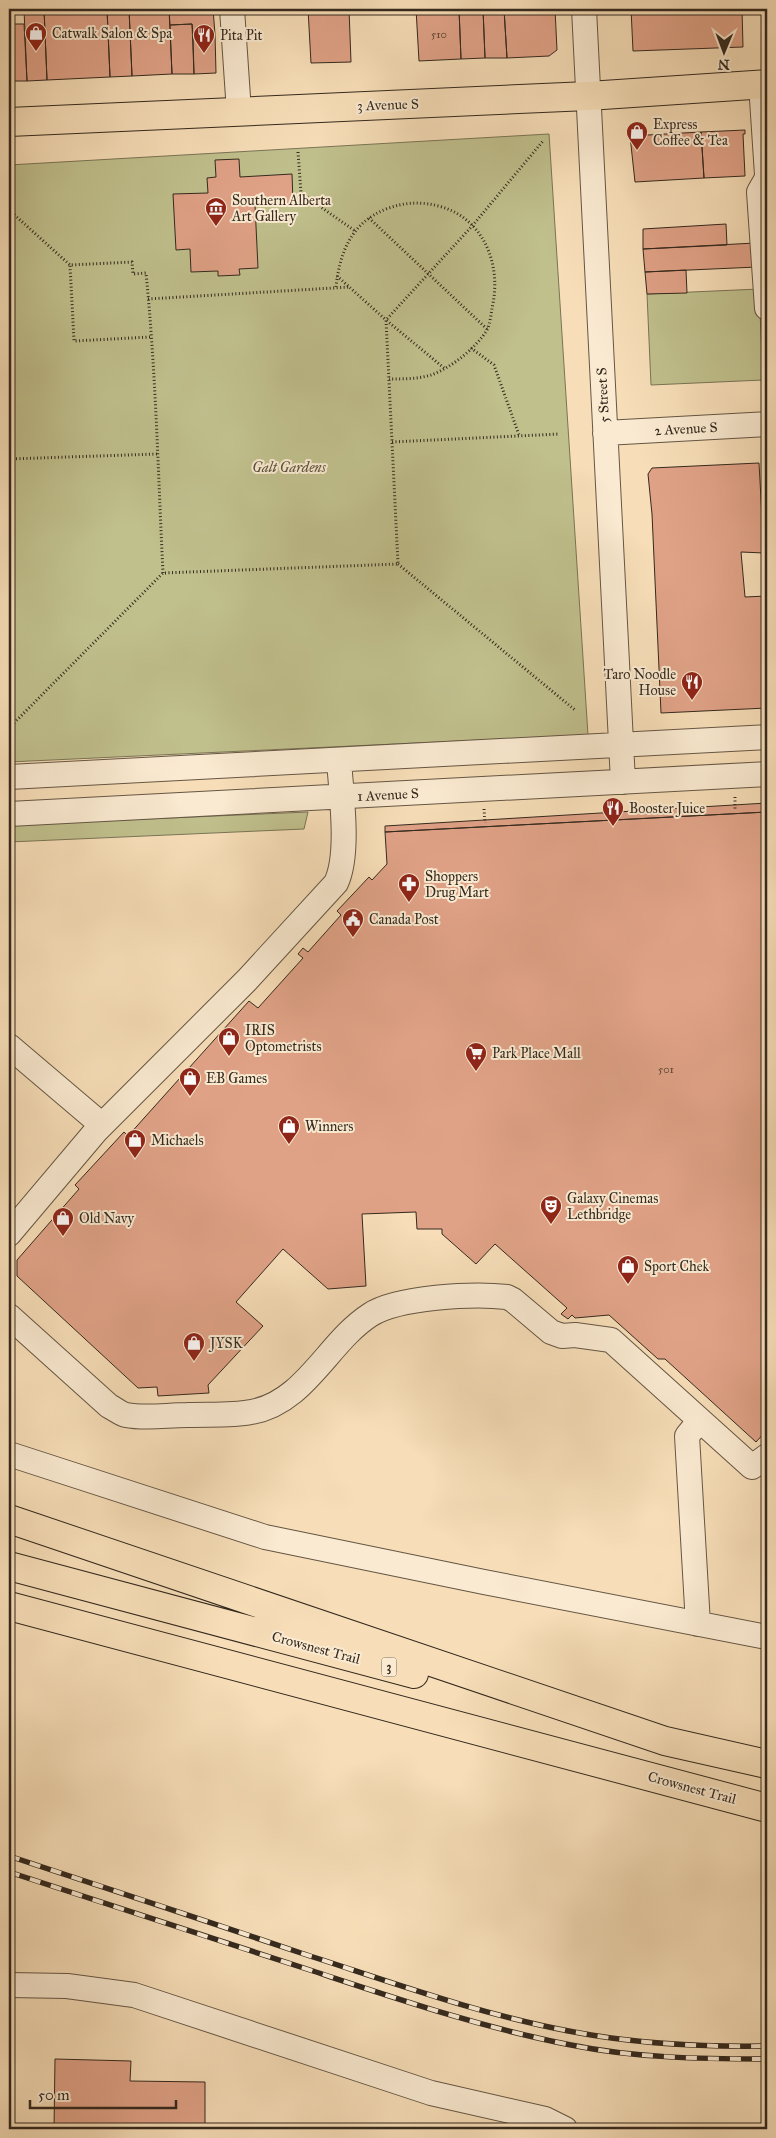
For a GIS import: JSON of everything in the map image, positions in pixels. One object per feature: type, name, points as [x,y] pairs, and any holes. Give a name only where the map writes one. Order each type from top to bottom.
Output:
[{"type":"main road","name":"3 Avenue S","points":[[9,122],[588,96],[764,84]]},
{"type":"main road","points":[[9,1519],[665,1741],[767,1764]]},
{"type":"main road","name":"Crowsnest Trail","points":[[9,1566],[665,1741],[767,1772]]},
{"type":"main road","name":"Crowsnest Trail","points":[[9,1606],[767,1808]]},
{"type":"main road","points":[[9,1625],[436,1719]]},
{"type":"street","points":[[232,9],[239,112]]},
{"type":"street","name":"5 Street S","points":[[584,9],[623,782]]},
{"type":"street","points":[[764,84],[767,176],[759,192],[767,308]]},
{"type":"street","name":"2 Avenue S","points":[[605,433],[767,424]]},
{"type":"street","points":[[9,777],[767,737]]},
{"type":"street","points":[[9,1234],[102,1125],[247,980],[336,883],[342,867],[339,760]]},
{"type":"street","name":"1 Avenue S","points":[[9,814],[767,774]]},
{"type":"street","points":[[9,1046],[102,1125]]},
{"type":"street","points":[[9,1316],[109,1406],[125,1415],[160,1416],[252,1412],[275,1404],[296,1389],[348,1334],[369,1315],[394,1304],[412,1300],[507,1297],[551,1332],[562,1336],[575,1335],[611,1340],[752,1467],[767,1456]]},
{"type":"street","points":[[698,1624],[687,1436],[700,1420]]},
{"type":"street","points":[[9,1454],[265,1536],[447,1575],[767,1637]]},
{"type":"street","points":[[9,1985],[67,1986],[134,1995],[431,2093],[545,2119],[565,2129]]},
{"type":"path","points":[[398,564],[386,320],[473,225],[542,141]]},
{"type":"path","points":[[298,152],[301,193],[355,231]]},
{"type":"path","points":[[336,287],[342,254],[355,231],[375,214],[400,204],[426,202],[452,210],[473,225],[489,248],[496,274],[494,302],[487,329],[471,348],[431,375],[408,379],[389,379]]},
{"type":"path","points":[[9,210],[70,265],[132,262],[133,274],[146,273],[163,573]]},
{"type":"path","points":[[369,218],[487,329]]},
{"type":"path","points":[[70,265],[74,341],[150,337]]},
{"type":"path","points":[[337,276],[444,368]]},
{"type":"path","points":[[148,299],[350,287]]},
{"type":"path","points":[[471,348],[494,365],[519,435]]},
{"type":"path","points":[[392,442],[560,434]]},
{"type":"path","points":[[9,459],[157,454]]},
{"type":"path","points":[[9,728],[163,573],[398,564],[576,710]]},
{"type":"path","points":[[734,793],[735,809]]},
{"type":"path","points":[[484,806],[485,823]]},
{"type":"green space","name":"Galt Gardens","points":[[549,134],[588,735],[9,762],[9,165]]},
{"type":"green space","points":[[759,289],[763,380],[651,385],[647,294]]},
{"type":"green space","points":[[308,812],[304,829],[9,842],[9,825]]},
{"type":"building","name":"Catwalk Salon & Spa","points":[[24,9],[44,9],[47,80],[27,81]]},
{"type":"building","points":[[44,9],[107,9],[110,77],[47,80]]},
{"type":"building","points":[[107,9],[129,9],[132,76],[110,77]]},
{"type":"building","points":[[129,9],[169,9],[172,74],[132,76]]},
{"type":"building","points":[[169,9],[213,9],[215,34],[193,35],[192,24],[170,25]]},
{"type":"building","points":[[308,9],[349,9],[351,62],[311,63]]},
{"type":"building","points":[[416,9],[459,9],[461,59],[419,61]]},
{"type":"building","points":[[459,9],[483,9],[485,58],[461,59]]},
{"type":"building","points":[[483,9],[504,9],[507,58],[485,58]]},
{"type":"building","points":[[504,9],[555,9],[557,50],[549,56],[507,58]]},
{"type":"building","points":[[631,9],[742,9],[743,47],[633,51]]},
{"type":"building","points":[[9,24],[24,24],[27,81],[9,81]]},
{"type":"building","points":[[192,24],[194,74],[172,74],[170,25]]},
{"type":"building","name":"Pita Pit","points":[[215,34],[216,73],[194,74],[193,35]]},
{"type":"building","points":[[745,130],[745,134],[743,134],[745,176],[704,178],[701,132]]},
{"type":"building","points":[[701,132],[704,178],[635,182],[630,136]]},
{"type":"building","name":"Southern Alberta Art Gallery","points":[[239,159],[240,177],[292,174],[293,203],[255,205],[258,268],[239,269],[240,275],[218,276],[218,271],[191,272],[190,249],[176,250],[173,194],[208,193],[207,178],[216,177],[215,160]]},
{"type":"building","points":[[726,224],[727,245],[643,249],[643,229]]},
{"type":"building","points":[[755,243],[757,267],[645,272],[643,249]]},
{"type":"building","points":[[686,270],[687,293],[647,294],[645,272]]},
{"type":"building","points":[[759,463],[764,553],[741,552],[745,597],[766,596],[767,708],[661,713],[652,514],[648,474],[652,468]]},
{"type":"building","points":[[767,803],[767,812],[385,832],[385,826]]},
{"type":"building","name":"Park Place Mall","points":[[767,812],[767,1430],[756,1442],[665,1359],[658,1359],[609,1315],[575,1318],[572,1315],[568,1319],[561,1314],[567,1308],[495,1244],[476,1264],[442,1234],[442,1229],[417,1229],[416,1212],[362,1214],[366,1286],[328,1289],[283,1249],[236,1302],[263,1326],[208,1385],[209,1393],[158,1396],[157,1387],[138,1388],[17,1276],[17,1260],[79,1189],[75,1185],[124,1132],[128,1136],[249,1001],[258,1008],[303,958],[298,954],[303,948],[308,952],[341,915],[337,911],[369,877],[372,880],[387,864],[385,832]]},
{"type":"building","points":[[55,2059],[131,2061],[130,2081],[205,2082],[205,2129],[54,2129]]},
{"type":"railway","points":[[9,1856],[402,1986],[505,2017],[574,2032],[646,2042],[719,2046],[767,2046]]},
{"type":"railway","points":[[9,1872],[409,2002],[538,2038],[619,2053],[693,2058],[767,2059]]},
{"type":"place","name":"Catwalk Salon & Spa","points":[[36,52]]},
{"type":"place","name":"Pita Pit","points":[[204,54]]},
{"type":"place","name":"Express Coffee & Tea","points":[[637,151]]},
{"type":"place","name":"Southern Alberta Art Gallery","points":[[216,227]]},
{"type":"place","name":"Taro Noodle House","points":[[692,701]]},
{"type":"place","name":"Booster Juice","points":[[613,827]]},
{"type":"place","name":"Shoppers Drug Mart","points":[[409,903]]},
{"type":"place","name":"Canada Post","points":[[353,938]]},
{"type":"place","name":"IRIS Optometrists","points":[[229,1057]]},
{"type":"place","name":"Park Place Mall","points":[[476,1072]]},
{"type":"place","name":"EB Games","points":[[190,1097]]},
{"type":"place","name":"Winners","points":[[289,1145]]},
{"type":"place","name":"Michaels","points":[[135,1159]]},
{"type":"place","name":"Galaxy Cinemas Lethbridge","points":[[551,1225]]},
{"type":"place","name":"Old Navy","points":[[63,1237]]},
{"type":"place","name":"Sport Chek","points":[[628,1285]]},
{"type":"place","name":"JYSK","points":[[194,1362]]}]
